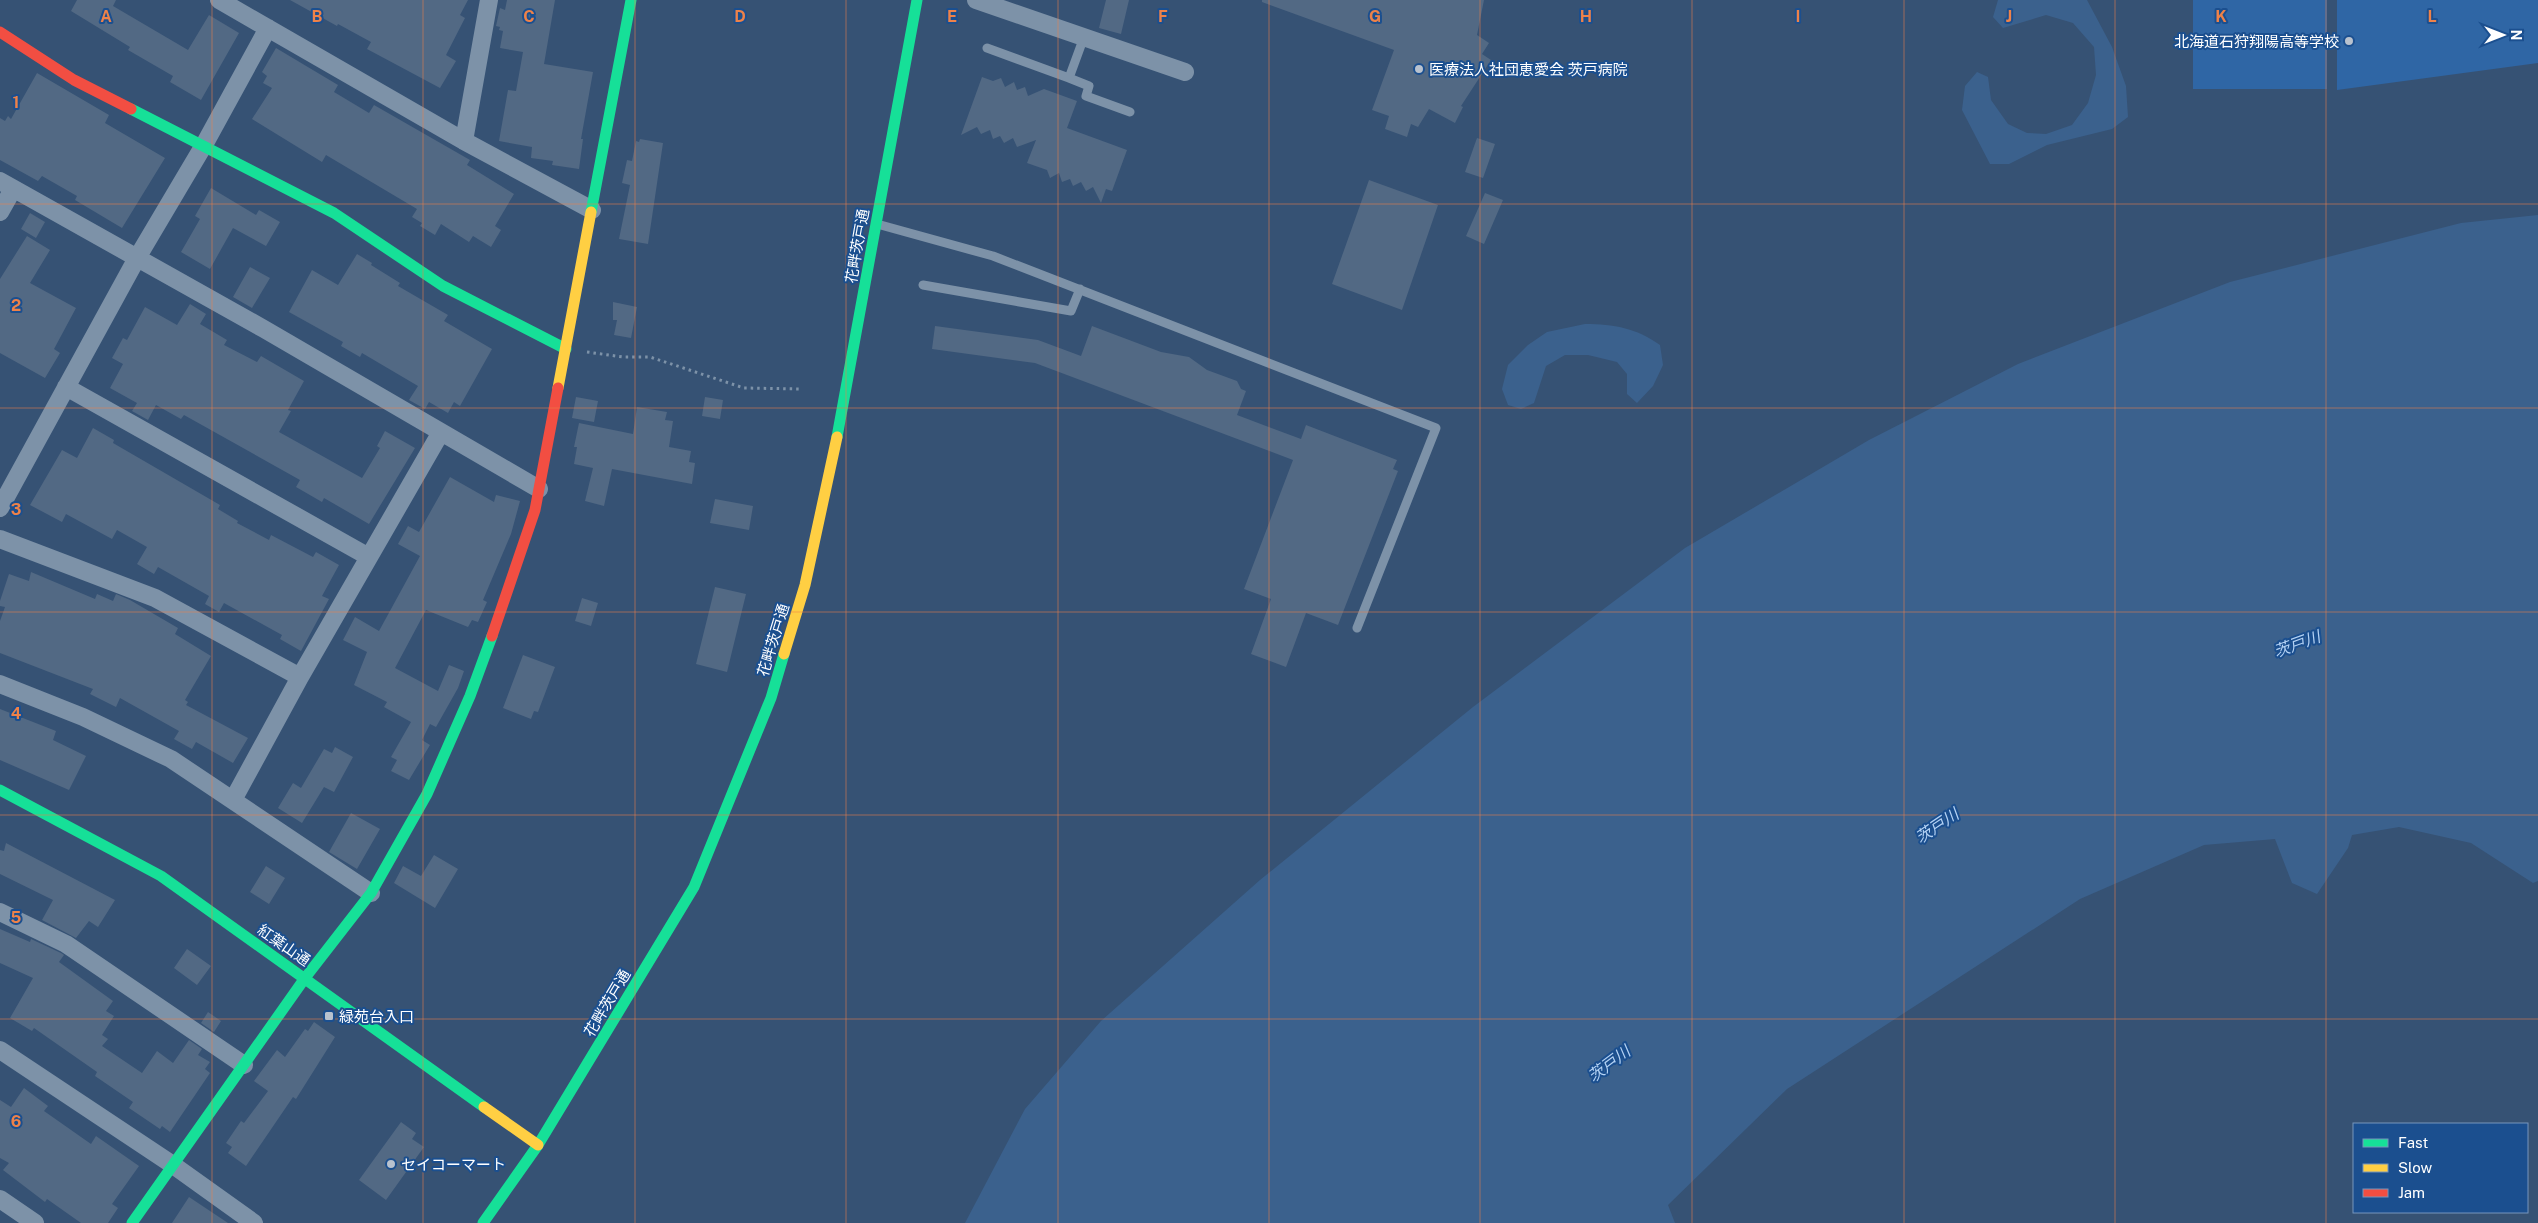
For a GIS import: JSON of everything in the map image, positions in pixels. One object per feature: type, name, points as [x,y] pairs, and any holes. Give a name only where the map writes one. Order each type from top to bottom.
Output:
[{"type":"street","points":[[219,0],[464,141],[592,210]]},
{"type":"street","points":[[464,141],[489,0]]},
{"type":"street","points":[[132,1223],[304,978],[370,893],[427,794],[470,696],[508,593],[539,489],[631,0]]},
{"type":"street","name":"花畔茨戸通","points":[[483,1223],[538,1145],[694,887],[771,698],[805,586],[829,482],[917,0]]},
{"type":"street","points":[[976,0],[1185,72]]},
{"type":"street","points":[[0,508],[137,258],[204,145],[268,28]]},
{"type":"street","points":[[0,32],[74,80],[334,213],[443,286],[566,349]]},
{"type":"street","points":[[0,212],[6,185],[264,328],[539,489]]},
{"type":"street","points":[[66,387],[369,557]]},
{"type":"street","points":[[233,800],[300,677],[441,432]]},
{"type":"street","points":[[0,539],[155,598],[300,677]]},
{"type":"street","points":[[0,684],[83,717],[171,759],[370,893]]},
{"type":"street","name":"紅葉山通","points":[[0,790],[161,876],[538,1145]]},
{"type":"street","points":[[0,912],[66,944],[244,1065]]},
{"type":"street","points":[[0,1050],[173,1165],[254,1223]]},
{"type":"street","points":[[0,1199],[35,1223]]},
{"type":"lane","points":[[1069,78],[1084,37]]},
{"type":"lane","points":[[987,48],[1089,86],[1086,96],[1130,112]]},
{"type":"lane","points":[[876,224],[993,256],[1436,428],[1357,628]]},
{"type":"lane","points":[[923,286],[1071,311],[1080,290]]},
{"type":"path","points":[[566,349],[623,357],[650,357],[744,388],[801,389]]},
{"type":"shaded area","points":[[2193,0],[2327,0],[2327,89],[2193,89]]},
{"type":"shaded area","points":[[2337,0],[2538,0],[2538,63],[2337,90]]},
{"type":"water","points":[[1998,0],[2087,0],[2112,47],[2126,86],[2128,117],[2112,129],[2047,145],[2009,164],[1990,164],[1962,110],[1965,86],[1977,72],[1988,77],[1991,100],[2008,124],[2027,133],[2046,134],[2072,125],[2088,103],[2096,75],[2094,47],[2073,23],[2046,15],[2003,28],[1993,17]]},
{"type":"water","name":"茨戸川","points":[[2538,215],[2538,881],[2533,883],[2471,843],[2399,827],[2352,835],[2348,848],[2317,894],[2292,883],[2275,839],[2204,845],[2080,899],[1787,1089],[1668,1205],[1675,1223],[965,1223],[1025,1109],[1101,1021],[1260,880],[1473,707],[1685,548],[1869,440],[2018,364],[2230,282],[2461,223]]},
{"type":"water","points":[[1585,324],[1624,328],[1651,339],[1660,345],[1663,365],[1653,386],[1637,403],[1627,394],[1627,374],[1617,362],[1588,355],[1565,355],[1546,366],[1534,403],[1521,409],[1508,405],[1502,389],[1508,365],[1528,345],[1547,332]]},
{"type":"building","points":[[77,0],[116,0],[113,6],[188,50],[209,15],[239,33],[201,100],[170,82],[173,76],[128,50],[130,47],[71,11]]},
{"type":"building","points":[[290,0],[468,0],[460,15],[465,18],[446,55],[456,61],[440,88],[367,49],[371,42]]},
{"type":"building","points":[[507,0],[555,0],[544,64],[593,72],[581,139],[583,139],[579,169],[552,165],[553,161],[531,158],[532,147],[499,141],[508,90],[516,91],[523,52],[500,48],[503,31],[499,30],[500,27],[496,26],[500,8],[505,10]]},
{"type":"building","points":[[1106,0],[1129,0],[1121,34],[1099,28]]},
{"type":"building","name":"医療法人社団恵愛会 茨戸病院","points":[[1262,0],[1484,0],[1477,35],[1489,43],[1482,54],[1491,60],[1461,106],[1463,107],[1455,123],[1429,109],[1418,127],[1411,124],[1407,137],[1385,129],[1389,116],[1372,110],[1394,50],[1262,2]]},
{"type":"building","points":[[276,48],[338,85],[334,92],[369,113],[374,105],[470,160],[467,165],[514,194],[495,226],[501,230],[491,247],[473,236],[469,242],[441,224],[435,235],[420,226],[422,223],[412,217],[417,209],[326,155],[322,162],[252,119],[272,88],[263,83],[267,76],[262,72]]},
{"type":"building","points":[[37,73],[109,115],[105,123],[165,158],[122,228],[75,200],[77,196],[42,176],[38,181],[0,160],[0,118],[5,121],[8,116],[11,119]]},
{"type":"building","points":[[982,77],[993,81],[1001,78],[1005,87],[1014,82],[1017,90],[1025,87],[1028,96],[1044,89],[1077,101],[1067,128],[1127,150],[1112,191],[1106,189],[1101,203],[1093,187],[1086,191],[1081,182],[1073,186],[1070,179],[1062,182],[1059,173],[1050,178],[1047,170],[1027,163],[1036,140],[1017,147],[1013,138],[1004,143],[1000,136],[993,139],[990,130],[981,134],[977,127],[961,135]]},
{"type":"building","points":[[1477,138],[1495,144],[1483,178],[1465,172]]},
{"type":"building","points":[[640,139],[663,143],[648,244],[619,239],[630,185],[622,183],[627,160],[632,161],[636,141],[639,142]]},
{"type":"building","points":[[1369,180],[1438,205],[1402,310],[1332,284]]},
{"type":"building","points":[[211,188],[256,215],[259,210],[280,222],[266,246],[233,228],[210,269],[181,252],[200,219],[195,216]]},
{"type":"building","points":[[1485,193],[1503,200],[1484,244],[1466,236]]},
{"type":"building","points":[[30,213],[45,222],[36,238],[21,229]]},
{"type":"building","points":[[27,236],[50,250],[30,283],[76,308],[54,349],[60,353],[45,378],[0,353],[0,279]]},
{"type":"building","points":[[357,254],[400,283],[398,286],[448,315],[444,321],[492,349],[460,406],[454,402],[448,413],[429,402],[425,409],[409,400],[418,386],[362,353],[360,357],[341,346],[343,342],[289,312],[312,270],[338,285]]},
{"type":"building","points":[[250,267],[270,278],[252,308],[233,297]]},
{"type":"building","points":[[613,302],[637,307],[631,338],[614,335],[617,320],[613,320]]},
{"type":"building","points":[[190,304],[206,314],[200,324],[227,340],[224,345],[257,362],[261,356],[304,381],[288,410],[291,411],[279,432],[362,478],[380,448],[377,446],[385,431],[415,448],[369,524],[324,498],[322,502],[296,487],[300,480],[184,415],[181,419],[156,405],[148,420],[132,411],[137,403],[110,388],[123,364],[112,358],[123,338],[127,340],[145,307],[177,325]]},
{"type":"building","points":[[935,326],[1038,340],[1081,356],[1092,326],[1161,352],[1189,357],[1207,370],[1237,381],[1241,389],[1246,391],[1237,415],[1301,439],[1306,425],[1397,460],[1393,469],[1398,471],[1338,625],[1306,613],[1286,667],[1251,654],[1271,599],[1244,589],[1293,460],[1035,363],[932,349]]},
{"type":"building","points":[[576,397],[598,401],[594,422],[572,418]]},
{"type":"building","points":[[705,397],[723,400],[720,419],[702,416]]},
{"type":"building","points":[[637,407],[667,412],[665,420],[673,421],[669,447],[691,451],[689,462],[695,463],[692,484],[612,469],[604,506],[585,501],[593,468],[574,464],[577,447],[574,447],[579,423],[633,434]]},
{"type":"building","points":[[93,428],[114,440],[113,443],[220,505],[218,509],[238,521],[237,523],[269,540],[271,535],[313,557],[316,552],[339,565],[322,596],[329,599],[301,651],[280,639],[282,635],[224,603],[219,612],[205,604],[209,596],[158,567],[154,574],[137,564],[147,547],[117,530],[112,539],[66,514],[62,522],[30,505],[62,450],[77,458]]},
{"type":"building","points":[[450,477],[494,502],[496,495],[520,501],[511,534],[483,600],[487,602],[478,622],[472,620],[468,627],[426,610],[395,668],[438,691],[449,665],[464,671],[458,688],[436,727],[430,724],[422,740],[430,745],[409,780],[391,771],[397,760],[391,757],[411,722],[384,707],[387,702],[354,685],[367,652],[343,640],[355,617],[379,631],[420,556],[398,544],[408,526],[419,532]]},
{"type":"building","points":[[715,499],[753,506],[749,530],[710,523]]},
{"type":"building","points":[[31,572],[95,599],[97,594],[113,601],[116,594],[130,600],[178,628],[175,634],[211,656],[185,700],[188,702],[186,705],[248,738],[233,763],[196,742],[192,749],[174,739],[179,731],[120,698],[116,707],[90,694],[93,689],[0,653],[0,621],[5,607],[0,606],[0,601],[9,574],[29,581]]},
{"type":"building","points":[[715,587],[746,594],[727,672],[696,664]]},
{"type":"building","points":[[582,598],[598,603],[591,626],[575,621]]},
{"type":"building","points":[[523,655],[555,667],[538,712],[534,711],[531,719],[503,708]]},
{"type":"building","points":[[0,709],[56,731],[53,740],[86,756],[69,790],[0,760]]},
{"type":"building","points":[[335,747],[353,757],[334,792],[324,787],[302,823],[278,808],[293,783],[301,788],[324,749],[332,753]]},
{"type":"building","points":[[351,813],[380,829],[357,869],[329,852]]},
{"type":"building","points":[[6,843],[115,900],[98,927],[89,921],[76,938],[42,920],[53,900],[0,874],[0,850],[4,851]]},
{"type":"building","points":[[434,855],[458,869],[435,908],[394,883],[403,866],[421,876]]},
{"type":"building","points":[[266,866],[285,878],[269,904],[250,892]]},
{"type":"building","points":[[0,929],[30,942],[31,939],[61,953],[64,955],[59,962],[113,1001],[106,1011],[114,1016],[102,1035],[108,1039],[102,1046],[142,1073],[157,1051],[173,1063],[189,1040],[202,1049],[198,1055],[210,1062],[205,1069],[210,1073],[170,1132],[162,1126],[160,1129],[129,1108],[133,1102],[95,1076],[97,1072],[34,1028],[32,1031],[10,1018],[33,978],[0,963]]},
{"type":"building","points":[[187,949],[211,966],[197,985],[174,968]]},
{"type":"building","points":[[208,1012],[221,1021],[214,1032],[201,1023]]},
{"type":"building","points":[[314,1022],[335,1037],[296,1099],[293,1097],[246,1166],[228,1153],[232,1147],[226,1143],[241,1121],[244,1123],[268,1091],[254,1081],[277,1050],[285,1057],[305,1029],[308,1031]]},
{"type":"building","points":[[24,1088],[48,1106],[44,1111],[91,1144],[96,1136],[139,1166],[112,1204],[118,1208],[108,1223],[81,1223],[47,1199],[45,1202],[3,1170],[9,1163],[0,1158],[0,1100],[11,1107]]},
{"type":"building","name":"セイコーマート","points":[[401,1122],[416,1133],[412,1139],[424,1147],[386,1200],[359,1180]]},
{"type":"building","points":[[189,1197],[228,1223],[172,1223]]},
{"type":"traffic: fast","points":[[591,212],[631,0]]},
{"type":"traffic: fast","points":[[837,437],[917,0]]},
{"type":"traffic: fast","points":[[131,109],[334,213],[443,286],[566,349]]},
{"type":"traffic: fast","points":[[132,1223],[305,978],[371,893],[427,794],[470,696],[492,636]]},
{"type":"traffic: fast","points":[[483,1223],[538,1145],[694,887],[771,698],[784,654]]},
{"type":"traffic: fast","points":[[0,790],[161,876],[484,1107]]},
{"type":"traffic: slow","points":[[558,388],[591,212]]},
{"type":"traffic: slow","points":[[784,654],[805,585],[837,437]]},
{"type":"traffic: slow","points":[[484,1107],[538,1145]]},
{"type":"traffic: jam","points":[[0,32],[74,80],[131,109]]},
{"type":"traffic: jam","points":[[492,636],[535,510],[558,388]]},
{"type":"place","name":"北海道石狩翔陽高等学校","points":[[2349,41]]},
{"type":"place","name":"医療法人社団恵愛会 茨戸病院","points":[[1419,69]]},
{"type":"place","name":"緑苑台入口","points":[[329,1016]]},
{"type":"place","name":"セイコーマート","points":[[391,1164]]}]
